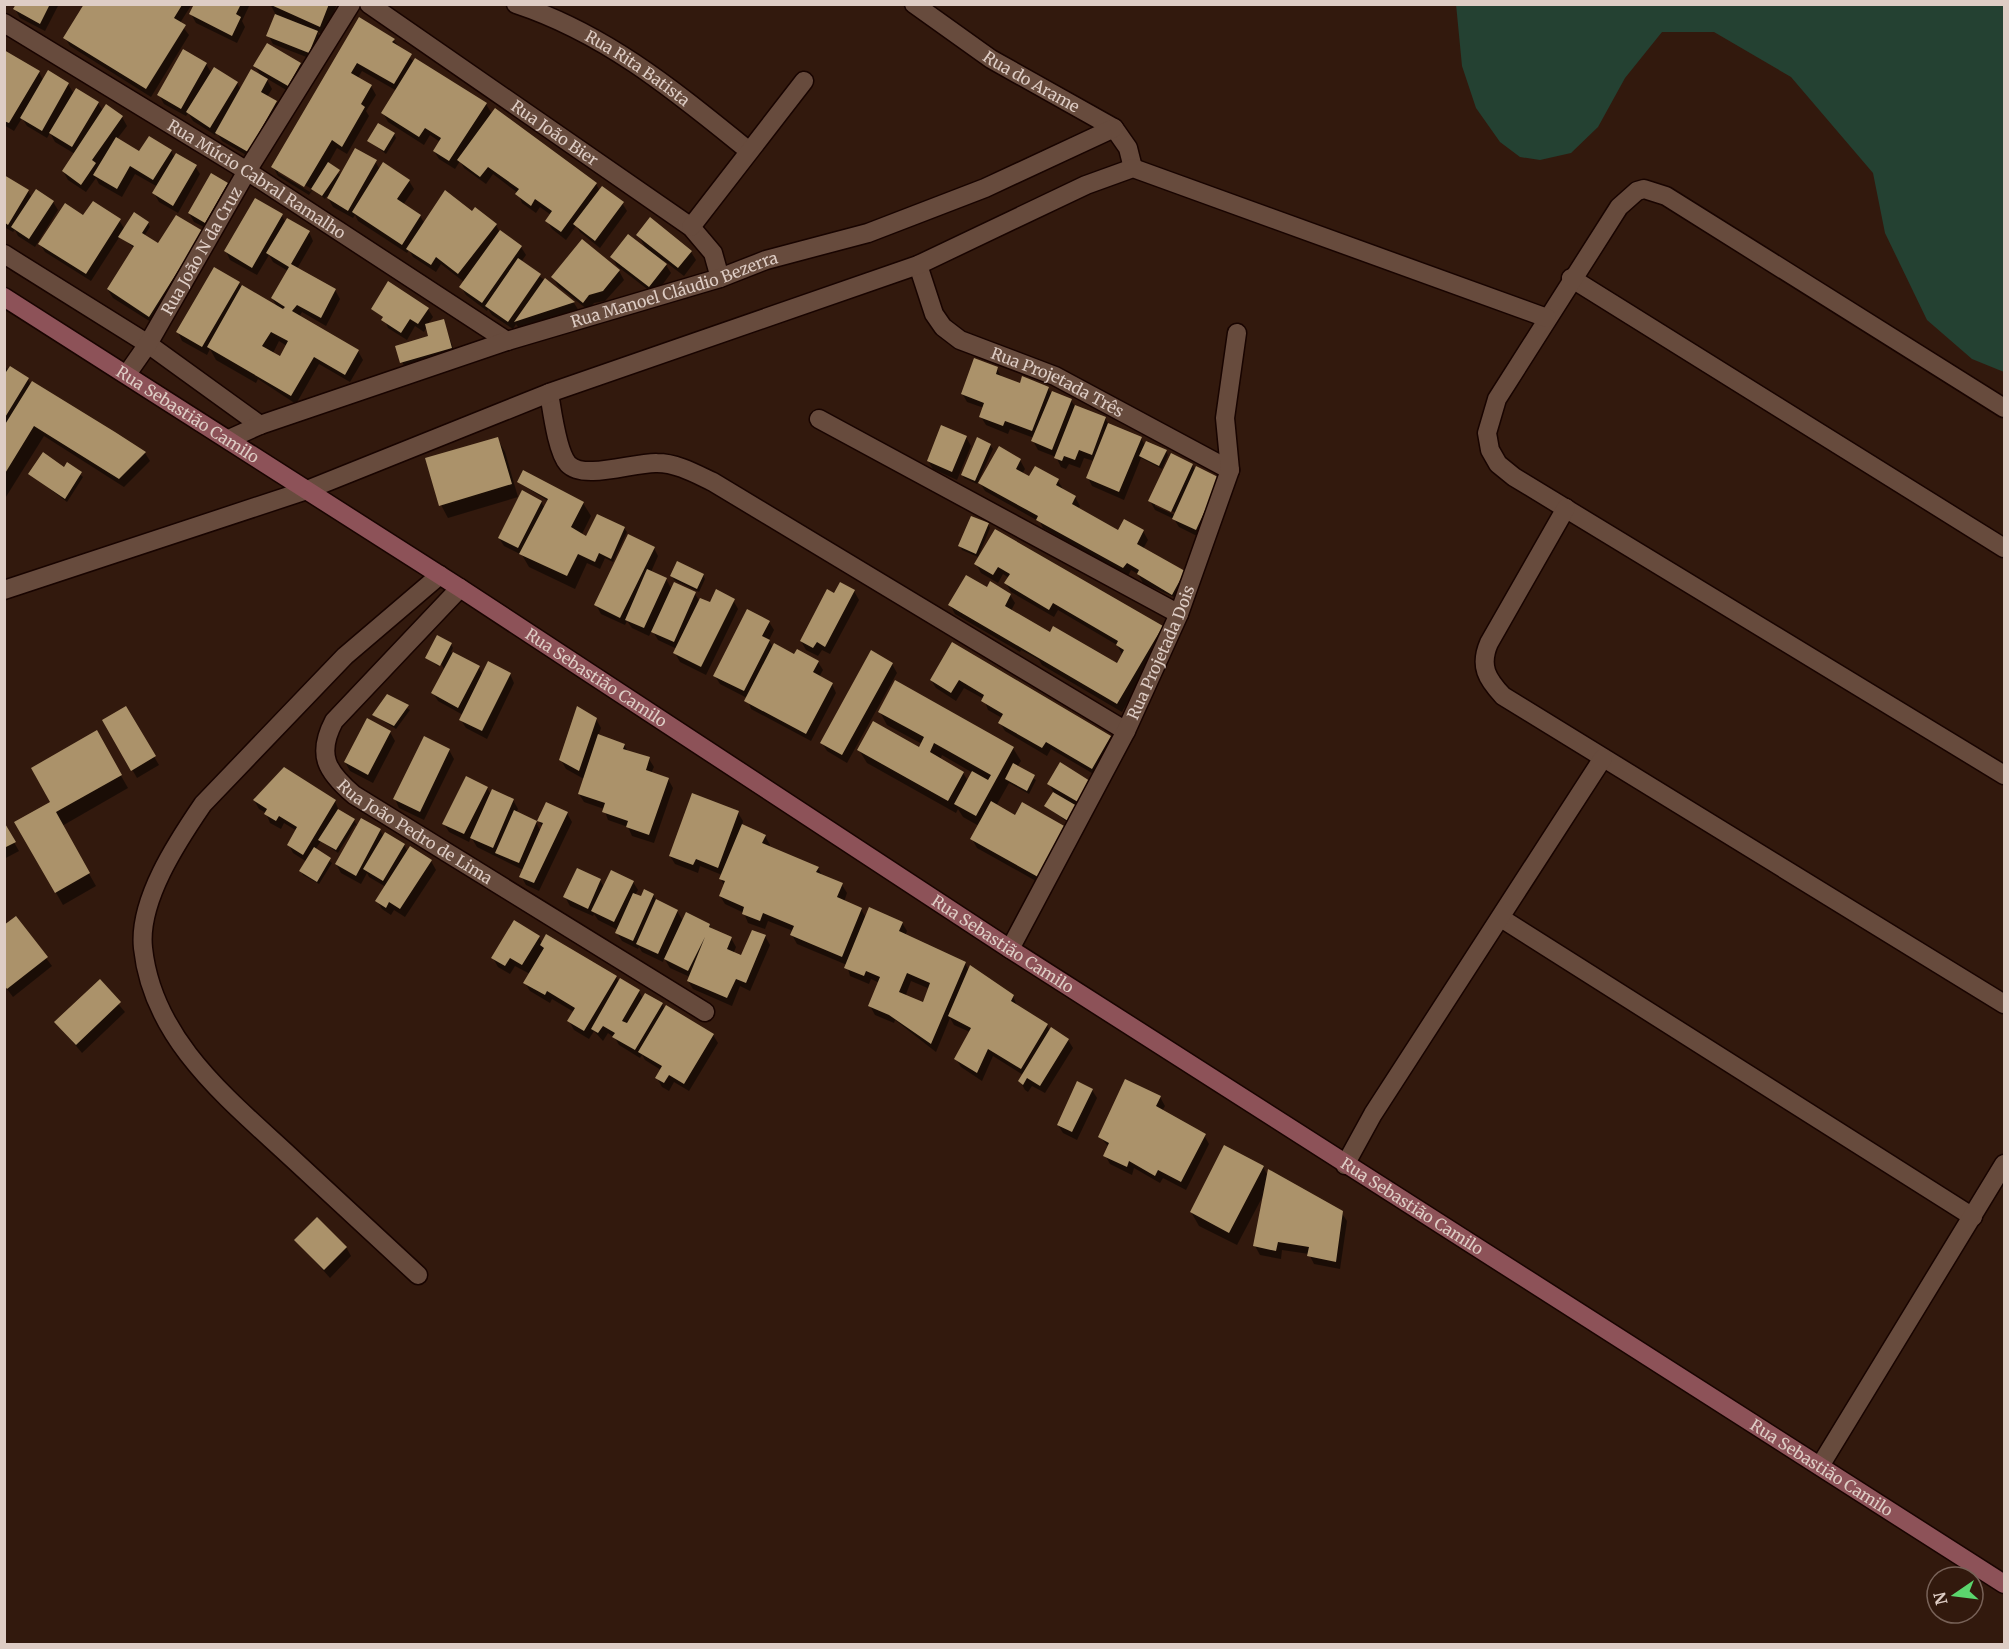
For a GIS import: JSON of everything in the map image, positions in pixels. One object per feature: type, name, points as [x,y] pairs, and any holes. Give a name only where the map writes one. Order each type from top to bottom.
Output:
[{"type":"main road","name":"Rua Sebastião Camilo","points":[[4,297],[440,575],[1010,949],[2004,1584]]},
{"type":"street","name":"Rua João N da Cruz","points":[[127,374],[148,344],[247,171],[351,4]]},
{"type":"street","name":"Rua João Bier","points":[[369,4],[691,227],[713,253],[720,278]]},
{"type":"street","name":"Rua Rita Batista","points":[[516,4],[569,25],[606,43],[659,78],[749,152]]},
{"type":"street","name":"Rua do Arame","points":[[914,4],[991,59],[1114,128],[1128,148],[1133,168]]},
{"type":"street","name":"Rua Múcio Cabral Ramalho","points":[[4,23],[247,171],[507,341]]},
{"type":"street","points":[[691,227],[804,81]]},
{"type":"street","name":"Rua Manoel Cláudio Bezerra","points":[[229,439],[260,425],[507,341],[720,278],[766,260],[868,233],[985,188],[1114,128]]},
{"type":"street","points":[[4,590],[307,490],[549,393],[918,265],[1086,186],[1133,168],[1547,318]]},
{"type":"street","points":[[2004,408],[1666,196],[1651,190],[1637,191],[1619,207],[1571,278],[1497,399],[1487,434],[1490,450],[1498,464],[1514,477],[2004,775]]},
{"type":"street","name":"Rua Sebastião Camilo","points":[[4,254],[148,344],[260,425]]},
{"type":"street","name":"Rua Projetada Três","points":[[918,265],[934,314],[943,327],[960,340],[1055,376],[1230,470]]},
{"type":"street","points":[[1571,278],[2004,548]]},
{"type":"street","name":"Rua Projetada Dois","points":[[1010,949],[1126,731],[1179,614],[1230,470],[1225,418],[1237,333]]},
{"type":"street","points":[[549,393],[562,453],[567,464],[578,470],[590,472],[658,463],[674,465],[713,482],[1126,731]]},
{"type":"street","points":[[819,419],[1179,614]]},
{"type":"street","points":[[1566,508],[1483,657],[1484,671],[1503,696],[2004,1004]]},
{"type":"street","points":[[418,1275],[212,1084],[187,1054],[161,1014],[143,947],[148,912],[158,880],[184,831],[203,804],[345,656],[440,575]]},
{"type":"street","name":"Rua João Pedro de Lima","points":[[460,588],[334,721],[326,735],[324,752],[329,767],[338,782],[354,795],[705,1012]]},
{"type":"street","points":[[1345,1164],[1372,1114],[1603,758]]},
{"type":"street","points":[[1501,918],[1973,1217]]},
{"type":"street","points":[[1820,1466],[2004,1164]]},
{"type":"green space","points":[[1456,4],[2004,5],[2004,372],[1972,359],[1927,320],[1885,233],[1873,173],[1791,77],[1714,32],[1662,32],[1625,78],[1598,127],[1571,153],[1540,160],[1520,157],[1500,142],[1476,108],[1462,66]]},
{"type":"building","points":[[16,4],[50,4],[40,24],[13,9]]},
{"type":"building","points":[[84,4],[182,5],[174,18],[186,25],[146,89],[63,38]]},
{"type":"building","points":[[194,4],[241,4],[236,14],[241,17],[232,36],[189,14]]},
{"type":"building","points":[[269,4],[329,4],[320,27]]},
{"type":"building","points":[[275,14],[318,31],[309,53],[266,36]]},
{"type":"building","points":[[359,17],[395,39],[392,42],[412,54],[394,84],[357,63],[351,73],[372,85],[361,104],[365,107],[342,147],[332,140],[304,187],[271,167]]},
{"type":"building","points":[[267,43],[301,63],[288,86],[253,66]]},
{"type":"building","points":[[183,49],[207,63],[181,109],[157,95]]},
{"type":"building","points":[[4,50],[40,71],[9,123],[4,121]]},
{"type":"building","points":[[415,58],[487,103],[449,161],[433,151],[441,138],[425,128],[419,137],[381,113]]},
{"type":"building","points":[[214,67],[238,82],[210,128],[186,112]]},
{"type":"building","points":[[251,69],[268,79],[261,92],[277,101],[248,152],[215,133]]},
{"type":"building","points":[[48,70],[69,83],[42,131],[20,118]]},
{"type":"building","points":[[76,88],[99,102],[72,147],[49,133]]},
{"type":"building","points":[[106,104],[123,116],[92,160],[96,163],[81,185],[62,171]]},
{"type":"building","points":[[495,108],[597,183],[561,232],[545,221],[552,211],[535,199],[531,206],[515,194],[519,189],[488,167],[480,177],[457,160]]},
{"type":"building","points":[[378,123],[395,133],[384,151],[367,141]]},
{"type":"building","points":[[149,136],[172,150],[153,180],[130,166],[117,189],[93,175],[116,137],[139,151]]},
{"type":"building","points":[[355,148],[377,160],[348,211],[327,198]]},
{"type":"building","points":[[176,153],[197,165],[173,206],[152,193]]},
{"type":"building","points":[[328,162],[340,170],[322,196],[311,189]]},
{"type":"building","points":[[383,162],[410,180],[397,199],[421,215],[402,245],[352,212]]},
{"type":"building","points":[[211,173],[228,183],[205,223],[188,213]]},
{"type":"building","points":[[4,175],[29,190],[8,225],[4,222]]},
{"type":"building","points":[[602,186],[624,202],[595,241],[573,224]]},
{"type":"building","points":[[36,189],[54,201],[29,239],[11,227]]},
{"type":"building","points":[[445,190],[472,211],[475,207],[497,224],[458,274],[436,257],[431,265],[406,249]]},
{"type":"building","points":[[255,198],[283,214],[252,268],[224,251]]},
{"type":"building","points":[[93,201],[121,219],[86,274],[38,244],[65,203],[83,215]]},
{"type":"building","points":[[134,212],[149,222],[142,233],[158,243],[176,215],[203,231],[149,317],[107,289],[134,246],[118,237]]},
{"type":"building","points":[[650,217],[692,251],[678,268],[636,235]]},
{"type":"building","points":[[287,218],[310,231],[291,264],[336,289],[321,318],[297,305],[292,311],[359,350],[345,375],[314,357],[291,396],[207,347],[242,285],[283,309],[285,307],[271,298],[289,267],[266,253]],"holes":[[[271,332],[288,341],[280,356],[262,346]]]},
{"type":"building","points":[[500,230],[522,246],[482,303],[459,287]]},
{"type":"building","points":[[628,234],[667,264],[649,287],[610,257]]},
{"type":"building","points":[[582,239],[620,270],[603,291],[589,295],[583,303],[551,277]]},
{"type":"building","points":[[518,258],[541,274],[508,322],[485,306]]},
{"type":"building","points":[[214,267],[240,282],[202,347],[176,332]]},
{"type":"building","points":[[545,278],[575,302],[514,322]]},
{"type":"building","points":[[388,281],[429,308],[418,324],[410,319],[401,333],[381,320],[383,317],[371,309]]},
{"type":"building","points":[[444,319],[452,348],[400,363],[395,346],[428,336],[425,324]]},
{"type":"building","points":[[974,358],[998,367],[996,374],[1020,383],[1022,376],[1049,387],[1032,431],[1005,421],[1003,426],[979,417],[984,403],[961,394]]},
{"type":"building","points":[[10,366],[29,378],[4,419],[4,375]]},
{"type":"building","points":[[32,381],[146,452],[119,479],[34,426],[4,475],[4,426]]},
{"type":"building","points":[[1052,391],[1072,399],[1052,450],[1031,441]]},
{"type":"building","points":[[1075,405],[1106,417],[1092,455],[1079,450],[1075,460],[1064,456],[1062,461],[1054,458]]},
{"type":"building","points":[[1108,423],[1142,437],[1119,492],[1086,478]]},
{"type":"building","points":[[941,425],[967,436],[952,472],[927,461]]},
{"type":"building","points":[[498,437],[512,484],[439,506],[425,458]]},
{"type":"building","points":[[977,437],[991,444],[975,481],[961,475]]},
{"type":"building","points":[[1146,441],[1167,450],[1159,466],[1139,456]]},
{"type":"building","points":[[999,446],[1021,459],[1016,469],[1029,476],[1035,466],[1059,479],[1056,485],[1076,496],[1072,504],[1118,530],[1124,519],[1144,530],[1137,544],[1185,571],[1172,595],[1137,574],[1139,570],[1127,563],[1123,568],[1036,520],[1038,516],[978,483]]},
{"type":"building","points":[[43,452],[64,467],[67,462],[82,472],[65,499],[28,474]]},
{"type":"building","points":[[1171,453],[1193,464],[1171,512],[1148,501]]},
{"type":"building","points":[[1196,466],[1220,478],[1196,530],[1172,519]]},
{"type":"building","points":[[523,470],[584,502],[571,527],[586,536],[597,514],[625,527],[611,559],[599,553],[595,562],[578,554],[567,576],[519,554],[548,499],[517,482]]},
{"type":"building","points":[[522,490],[542,501],[518,548],[498,538]]},
{"type":"building","points":[[971,516],[989,523],[976,554],[958,546]]},
{"type":"building","points":[[995,529],[1163,626],[1117,704],[948,605],[966,575],[987,587],[990,581],[1011,594],[1005,606],[1050,632],[1053,626],[1117,663],[1124,650],[1116,645],[1118,641],[1053,603],[1049,610],[1004,583],[1010,574],[998,567],[993,575],[974,564]]},
{"type":"building","points":[[628,534],[655,547],[620,618],[594,605]]},
{"type":"building","points":[[677,561],[704,574],[697,589],[670,576]]},
{"type":"building","points":[[647,569],[667,578],[644,628],[625,620]]},
{"type":"building","points":[[674,582],[696,592],[674,642],[651,632]]},
{"type":"building","points":[[840,582],[855,590],[825,647],[817,642],[813,648],[800,641],[827,589],[834,593]]},
{"type":"building","points":[[716,589],[735,599],[701,667],[673,653],[700,598],[710,602]]},
{"type":"building","points":[[747,609],[770,621],[762,636],[770,640],[744,691],[713,676]]},
{"type":"building","points":[[437,635],[452,643],[440,666],[425,658]]},
{"type":"building","points":[[952,642],[1111,736],[1092,769],[1046,742],[1042,748],[998,723],[1003,714],[981,701],[984,695],[959,680],[951,693],[930,680]]},
{"type":"building","points":[[774,643],[794,654],[797,649],[819,661],[813,672],[833,683],[806,734],[744,701]]},
{"type":"building","points":[[871,650],[893,663],[842,755],[820,743]]},
{"type":"building","points":[[453,652],[480,666],[458,708],[431,693]]},
{"type":"building","points":[[488,661],[511,673],[482,731],[459,720]]},
{"type":"building","points":[[895,680],[1014,747],[976,816],[954,804],[972,771],[988,780],[991,775],[934,743],[930,752],[964,772],[948,801],[857,750],[873,721],[919,747],[924,737],[878,712]]},
{"type":"building","points":[[387,694],[409,705],[394,726],[372,715]]},
{"type":"building","points":[[126,706],[156,756],[131,771],[102,720]]},
{"type":"building","points":[[577,706],[597,718],[579,771],[559,760]]},
{"type":"building","points":[[367,718],[391,731],[368,775],[344,762]]},
{"type":"building","points":[[97,730],[122,775],[56,812],[90,873],[55,893],[14,822],[50,802],[31,768]]},
{"type":"building","points":[[598,734],[625,744],[623,749],[650,757],[646,770],[669,778],[649,835],[626,827],[628,821],[602,812],[605,803],[578,794]]},
{"type":"building","points":[[424,736],[450,749],[420,812],[393,799]]},
{"type":"building","points":[[1060,762],[1090,781],[1078,802],[1047,784]]},
{"type":"building","points":[[1013,763],[1035,775],[1027,791],[1005,779]]},
{"type":"building","points":[[284,767],[336,800],[303,855],[287,845],[297,827],[279,816],[276,821],[264,814],[267,809],[253,800]]},
{"type":"building","points":[[466,776],[488,787],[464,834],[442,824]]},
{"type":"building","points":[[492,789],[514,799],[493,848],[470,838]]},
{"type":"building","points":[[1053,792],[1077,806],[1068,821],[1044,806]]},
{"type":"building","points":[[692,793],[739,811],[718,868],[696,859],[693,865],[669,856]]},
{"type":"building","points":[[991,801],[1015,815],[1022,802],[1066,827],[1038,877],[970,839]]},
{"type":"building","points":[[546,802],[568,812],[534,883],[519,877],[543,823],[537,821]]},
{"type":"building","points":[[338,809],[355,819],[336,850],[318,840]]},
{"type":"building","points":[[514,810],[537,821],[519,863],[495,853]]},
{"type":"building","points":[[361,818],[381,829],[356,876],[335,864]]},
{"type":"building","points":[[4,822],[16,842],[4,848]]},
{"type":"building","points":[[742,824],[766,835],[762,843],[819,867],[816,872],[843,883],[837,897],[862,908],[842,957],[790,935],[794,926],[763,913],[760,921],[742,914],[744,907],[719,896],[725,881],[719,879]]},
{"type":"building","points":[[385,832],[405,844],[383,881],[363,869]]},
{"type":"building","points":[[410,846],[432,860],[400,909],[389,902],[386,908],[375,901]]},
{"type":"building","points":[[314,847],[331,858],[317,882],[299,871]]},
{"type":"building","points":[[577,868],[601,879],[588,909],[563,897]]},
{"type":"building","points":[[611,870],[634,881],[614,922],[591,911]]},
{"type":"building","points":[[644,889],[654,894],[633,941],[615,933],[633,893],[641,896]]},
{"type":"building","points":[[656,899],[678,910],[658,954],[636,944]]},
{"type":"building","points":[[869,907],[903,922],[899,931],[966,962],[931,1044],[889,1015],[868,1006],[880,977],[866,971],[864,976],[844,968]],"holes":[[[907,973],[930,983],[923,1002],[899,992]]]},
{"type":"building","points":[[686,912],[710,924],[709,927],[732,937],[727,949],[741,955],[752,930],[766,935],[746,983],[736,979],[727,998],[687,981],[705,937],[688,971],[664,959]]},
{"type":"building","points":[[16,916],[48,957],[7,989],[4,985],[4,925]]},
{"type":"building","points":[[514,920],[540,936],[522,965],[510,958],[505,966],[491,958]]},
{"type":"building","points":[[546,934],[617,976],[584,1031],[567,1021],[575,1008],[547,991],[545,995],[523,983],[544,948],[540,945]]},
{"type":"building","points":[[970,965],[1014,995],[1011,1001],[1048,1024],[1021,1069],[988,1049],[977,1073],[954,1059],[971,1028],[948,1016]]},
{"type":"building","points":[[620,978],[640,990],[622,1021],[627,1023],[645,993],[663,1003],[635,1050],[612,1037],[615,1033],[603,1026],[598,1033],[591,1029]]},
{"type":"building","points":[[100,979],[121,1002],[76,1045],[54,1022]]},
{"type":"building","points":[[666,1005],[714,1034],[684,1084],[669,1075],[664,1083],[655,1078],[662,1066],[638,1052]]},
{"type":"building","points":[[1051,1027],[1069,1039],[1040,1086],[1027,1078],[1023,1085],[1018,1081]]},
{"type":"building","points":[[1125,1079],[1161,1096],[1156,1106],[1206,1134],[1181,1182],[1158,1170],[1155,1176],[1129,1161],[1127,1167],[1103,1156],[1109,1143],[1098,1137]]},
{"type":"building","points":[[1077,1081],[1093,1089],[1072,1132],[1057,1125]]},
{"type":"building","points":[[1224,1145],[1264,1166],[1229,1233],[1190,1212]]},
{"type":"building","points":[[1268,1169],[1343,1211],[1336,1262],[1307,1256],[1309,1247],[1278,1242],[1276,1251],[1253,1246]]},
{"type":"building","points":[[317,1217],[347,1247],[324,1270],[294,1240]]}]
